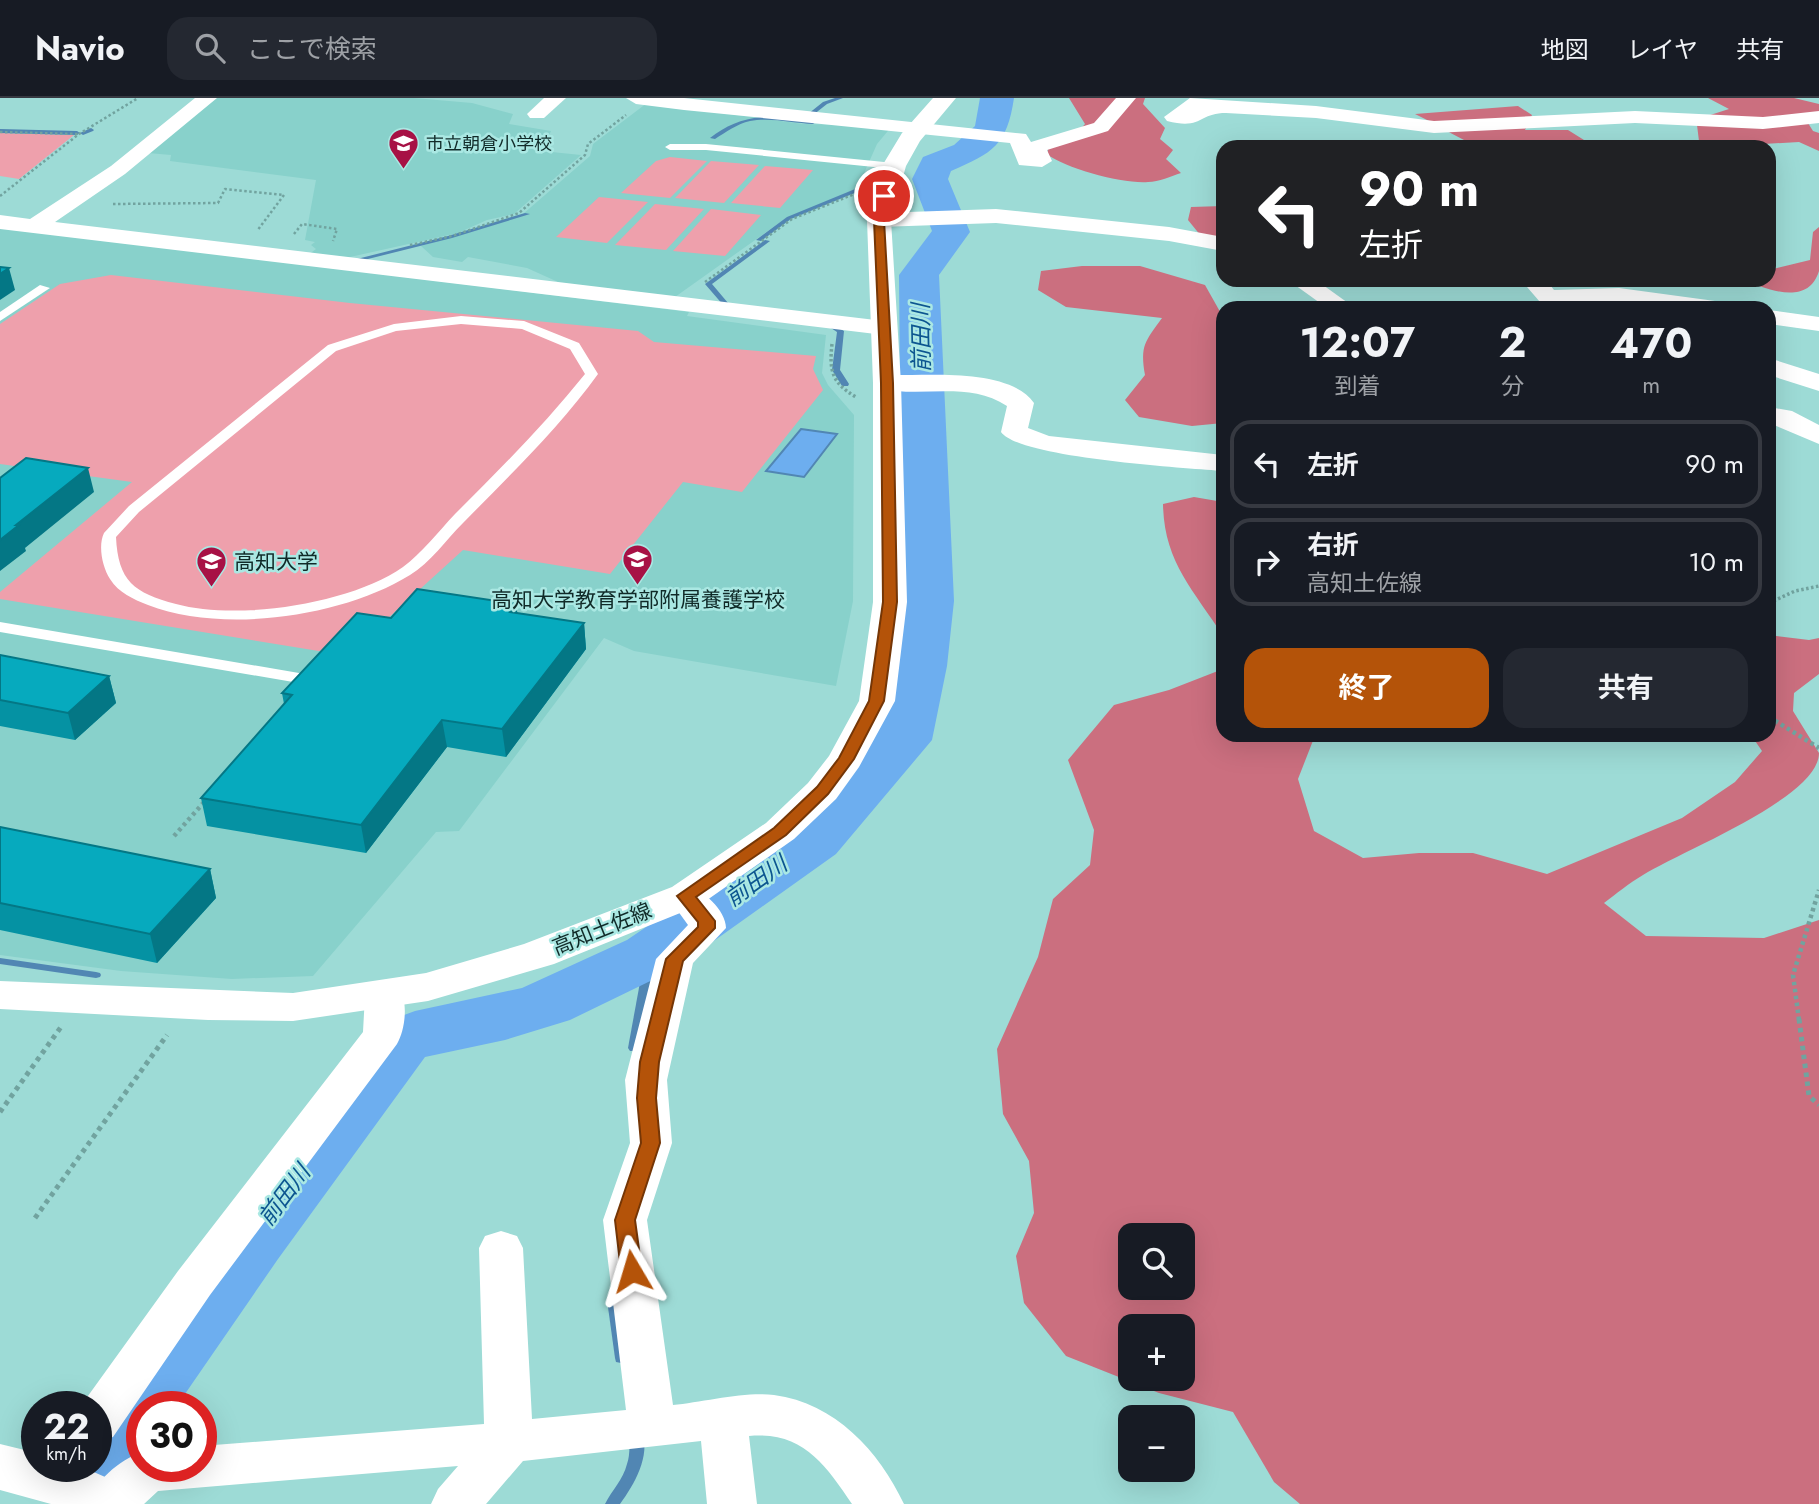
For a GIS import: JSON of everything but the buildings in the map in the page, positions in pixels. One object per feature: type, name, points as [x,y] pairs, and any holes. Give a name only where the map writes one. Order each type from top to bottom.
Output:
[{"type":"main road","name":"高知土佐線","points":[[0,995],[208,1006],[293,1007],[428,987],[696,908],[780,831],[822,791],[846,759],[877,701],[890,602],[898,387],[884,328],[872,205],[919,125],[945,98]]},
{"type":"main road","points":[[0,1467],[21,1469]]},
{"type":"main road","points":[[74,1482],[109,1504]]},
{"type":"street","points":[[34,226],[118,170],[207,98]]},
{"type":"street","points":[[537,114],[556,98]]},
{"type":"street","points":[[762,113],[785,98]]},
{"type":"street","points":[[641,99],[762,113],[919,125],[1019,138],[1026,161],[1042,161],[1035,148],[1045,142],[1097,128],[1109,121],[1126,98]]},
{"type":"street","points":[[1207,98],[1188,106],[1174,117],[1188,120],[1210,107],[1281,108],[1437,137],[1635,117],[1763,123],[1819,117]]},
{"type":"street","points":[[872,205],[933,218],[1023,218],[1169,234],[1216,243]]},
{"type":"street","points":[[0,222],[884,328]]},
{"type":"street","points":[[1311,287],[1332,301]]},
{"type":"street","points":[[1539,287],[1548,297],[1619,295],[1677,301]]},
{"type":"street","points":[[1625,287],[1671,300]]},
{"type":"street","points":[[1776,318],[1819,324]]},
{"type":"street","points":[[1776,368],[1819,383]]},
{"type":"street","points":[[898,387],[978,386],[1006,391],[1021,403],[1014,432],[1044,444],[1154,453],[1216,462]]},
{"type":"street","points":[[1776,416],[1819,436]]},
{"type":"street","points":[[652,1425],[625,1220],[651,1143],[646,1080],[675,959],[707,928],[696,908]]},
{"type":"street","points":[[112,1400],[194,1283],[383,1034],[385,995]]},
{"type":"street","points":[[456,1504],[509,1442],[501,1248]]},
{"type":"street","points":[[109,1504],[146,1471],[509,1442],[723,1417],[772,1414],[795,1418],[820,1433],[853,1464],[879,1504]]},
{"type":"street","points":[[723,1417],[732,1504]]},
{"type":"lane","points":[[670,147],[706,147],[894,166]]},
{"type":"lane","points":[[0,317],[44,288]]},
{"type":"lane","points":[[461,320],[524,325],[575,346],[592,374],[568,405],[404,573],[342,599],[255,616],[182,612],[127,591],[108,563],[109,536],[134,509],[332,348],[394,328],[461,320]]},
{"type":"lane","points":[[0,627],[299,678]]},
{"type":"path","points":[[0,196],[79,134],[138,98]]},
{"type":"path","points":[[401,247],[452,236],[519,213],[585,155],[588,144],[641,99]]},
{"type":"path","points":[[0,132],[79,134]]},
{"type":"path","points":[[64,206],[218,203],[225,190],[284,195],[256,233],[269,234]]},
{"type":"path","points":[[676,302],[792,219],[872,205]]},
{"type":"path","points":[[282,234],[295,234],[302,224],[337,229],[325,261]]},
{"type":"path","points":[[832,335],[830,372],[841,388],[898,387]]},
{"type":"path","points":[[1776,600],[1795,591],[1819,586]]},
{"type":"path","points":[[1776,721],[1819,748]]},
{"type":"path","points":[[174,836],[211,795]]},
{"type":"path","points":[[1819,890],[1793,975],[1809,1096],[1819,1105]]},
{"type":"path","points":[[0,1112],[63,1025]]},
{"type":"path","points":[[35,1218],[168,1034]]},
{"type":"shaded area","name":"市立朝倉小学校","points":[[211,98],[414,98],[472,103],[513,114],[509,124],[551,131],[542,151],[581,155],[514,214],[487,220],[458,233],[341,259],[308,255],[316,249],[311,245],[315,242],[305,240],[316,180],[170,161],[171,155],[148,153]]},
{"type":"shaded area","points":[[1069,98],[1145,98],[1143,104],[1165,128],[1160,139],[1173,150],[1166,159],[1181,173],[1152,182],[1124,181],[1081,170],[1047,154],[1050,140],[1078,132],[1085,124]]},
{"type":"shaded area","points":[[1708,98],[1794,98],[1819,104],[1819,121],[1808,123],[1813,131],[1819,133],[1819,151],[1799,142],[1699,140],[1697,125],[1704,117],[1729,109]]},
{"type":"shaded area","points":[[647,103],[803,124],[892,126],[877,144],[857,189],[786,218],[675,297],[567,286],[527,268],[468,257],[462,262],[433,257],[421,246],[525,215],[523,214],[590,156],[593,144]]},
{"type":"shaded area","points":[[1518,106],[1532,115],[1525,130],[1568,130],[1584,140],[1464,140],[1415,114]]},
{"type":"shaded area","points":[[0,133],[74,135],[19,179],[0,176]]},
{"type":"shaded area","points":[[670,157],[707,161],[670,198],[621,193],[656,161]]},
{"type":"shaded area","points":[[711,161],[759,165],[724,203],[675,198]]},
{"type":"shaded area","points":[[765,166],[813,170],[780,208],[731,203]]},
{"type":"shaded area","points":[[599,197],[648,202],[607,243],[556,237]]},
{"type":"shaded area","points":[[655,204],[704,209],[666,250],[615,245]]},
{"type":"shaded area","points":[[1216,206],[1216,240],[1201,236],[1188,220],[1191,207]]},
{"type":"shaded area","points":[[711,209],[761,215],[725,256],[673,251]]},
{"type":"shaded area","name":"高知大学","points":[[0,227],[689,312],[687,316],[826,335],[822,373],[828,385],[854,415],[853,601],[836,686],[634,651],[604,638],[459,831],[436,832],[313,976],[232,979],[121,971],[0,955]]},
{"type":"shaded area","points":[[1819,227],[1819,271],[1814,282],[1806,289],[1796,292],[1775,291],[1763,287],[1776,287],[1776,268],[1810,260],[1813,232]]},
{"type":"shaded area","points":[[1082,266],[1140,266],[1205,285],[1216,305],[1216,424],[1192,426],[1139,417],[1125,400],[1145,375],[1145,344],[1162,318],[1066,307],[1038,290],[1041,271]]},
{"type":"shaded area","points":[[111,275],[350,303],[638,331],[654,342],[816,356],[813,369],[823,390],[742,492],[683,482],[610,574],[463,550],[375,630],[331,653],[0,599],[0,592],[132,482],[0,464],[0,324],[60,284]]},
{"type":"shaded area","points":[[801,429],[837,434],[804,477],[766,471]]},
{"type":"shaded area","points":[[1194,497],[1216,501],[1216,626],[1175,559],[1165,524],[1163,504]]},
{"type":"shaded area","points":[[1776,636],[1809,640],[1819,638],[1819,674],[1794,693],[1793,711],[1819,753],[1813,770],[1797,788],[1773,805],[1643,875],[1604,903],[1646,936],[1764,938],[1819,920],[1819,1504],[1300,1504],[1274,1482],[1233,1412],[1154,1391],[1195,1391],[1195,1314],[1118,1314],[1118,1377],[1066,1356],[1024,1303],[1016,1256],[1034,1213],[1029,1161],[1003,1114],[997,1049],[1038,957],[1053,899],[1090,865],[1094,830],[1068,760],[1114,705],[1169,690],[1216,672],[1216,742],[1312,742],[1298,779],[1314,831],[1363,858],[1419,853],[1473,853],[1547,874],[1682,818],[1735,782],[1762,751],[1756,742],[1776,742]]},
{"type":"waterway","points":[[811,114],[825,103],[840,98]]},
{"type":"waterway","name":"前田川","points":[[112,1433],[251,1239],[401,1041],[415,1034],[505,1017],[546,1004],[650,955],[814,841],[903,740],[920,666],[928,601],[919,275],[951,232],[930,179],[936,165],[966,152],[992,129],[997,98]]},
{"type":"waterway","points":[[713,138],[751,119],[813,122]]},
{"type":"waterway","points":[[83,133],[91,130]]},
{"type":"waterway","points":[[0,131],[77,133]]},
{"type":"waterway","points":[[759,240],[789,218],[860,189]]},
{"type":"waterway","points":[[356,260],[450,237],[527,214]]},
{"type":"waterway","points":[[733,306],[726,305],[708,284],[767,241]]},
{"type":"waterway","points":[[830,325],[841,331],[836,370],[845,384]]},
{"type":"waterway","points":[[634,1048],[650,955]]},
{"type":"waterway","points":[[0,961],[96,975]]},
{"type":"waterway","points":[[613,1300],[621,1358]]},
{"type":"waterway","points":[[612,1504],[632,1472],[637,1435]]},
{"type":"place","name":"市立朝倉小学校","points":[[403,171]]},
{"type":"place","name":"高知大学教育学部附属養護学校","points":[[638,587]]},
{"type":"place","name":"高知大学","points":[[211,589]]},
{"type":"route","points":[[632,1271],[625,1220],[651,1143],[646,1080],[675,959],[707,928],[707,921],[686,896],[780,831],[822,791],[846,759],[877,701],[890,602],[887,383],[879,220],[884,196]]}]
